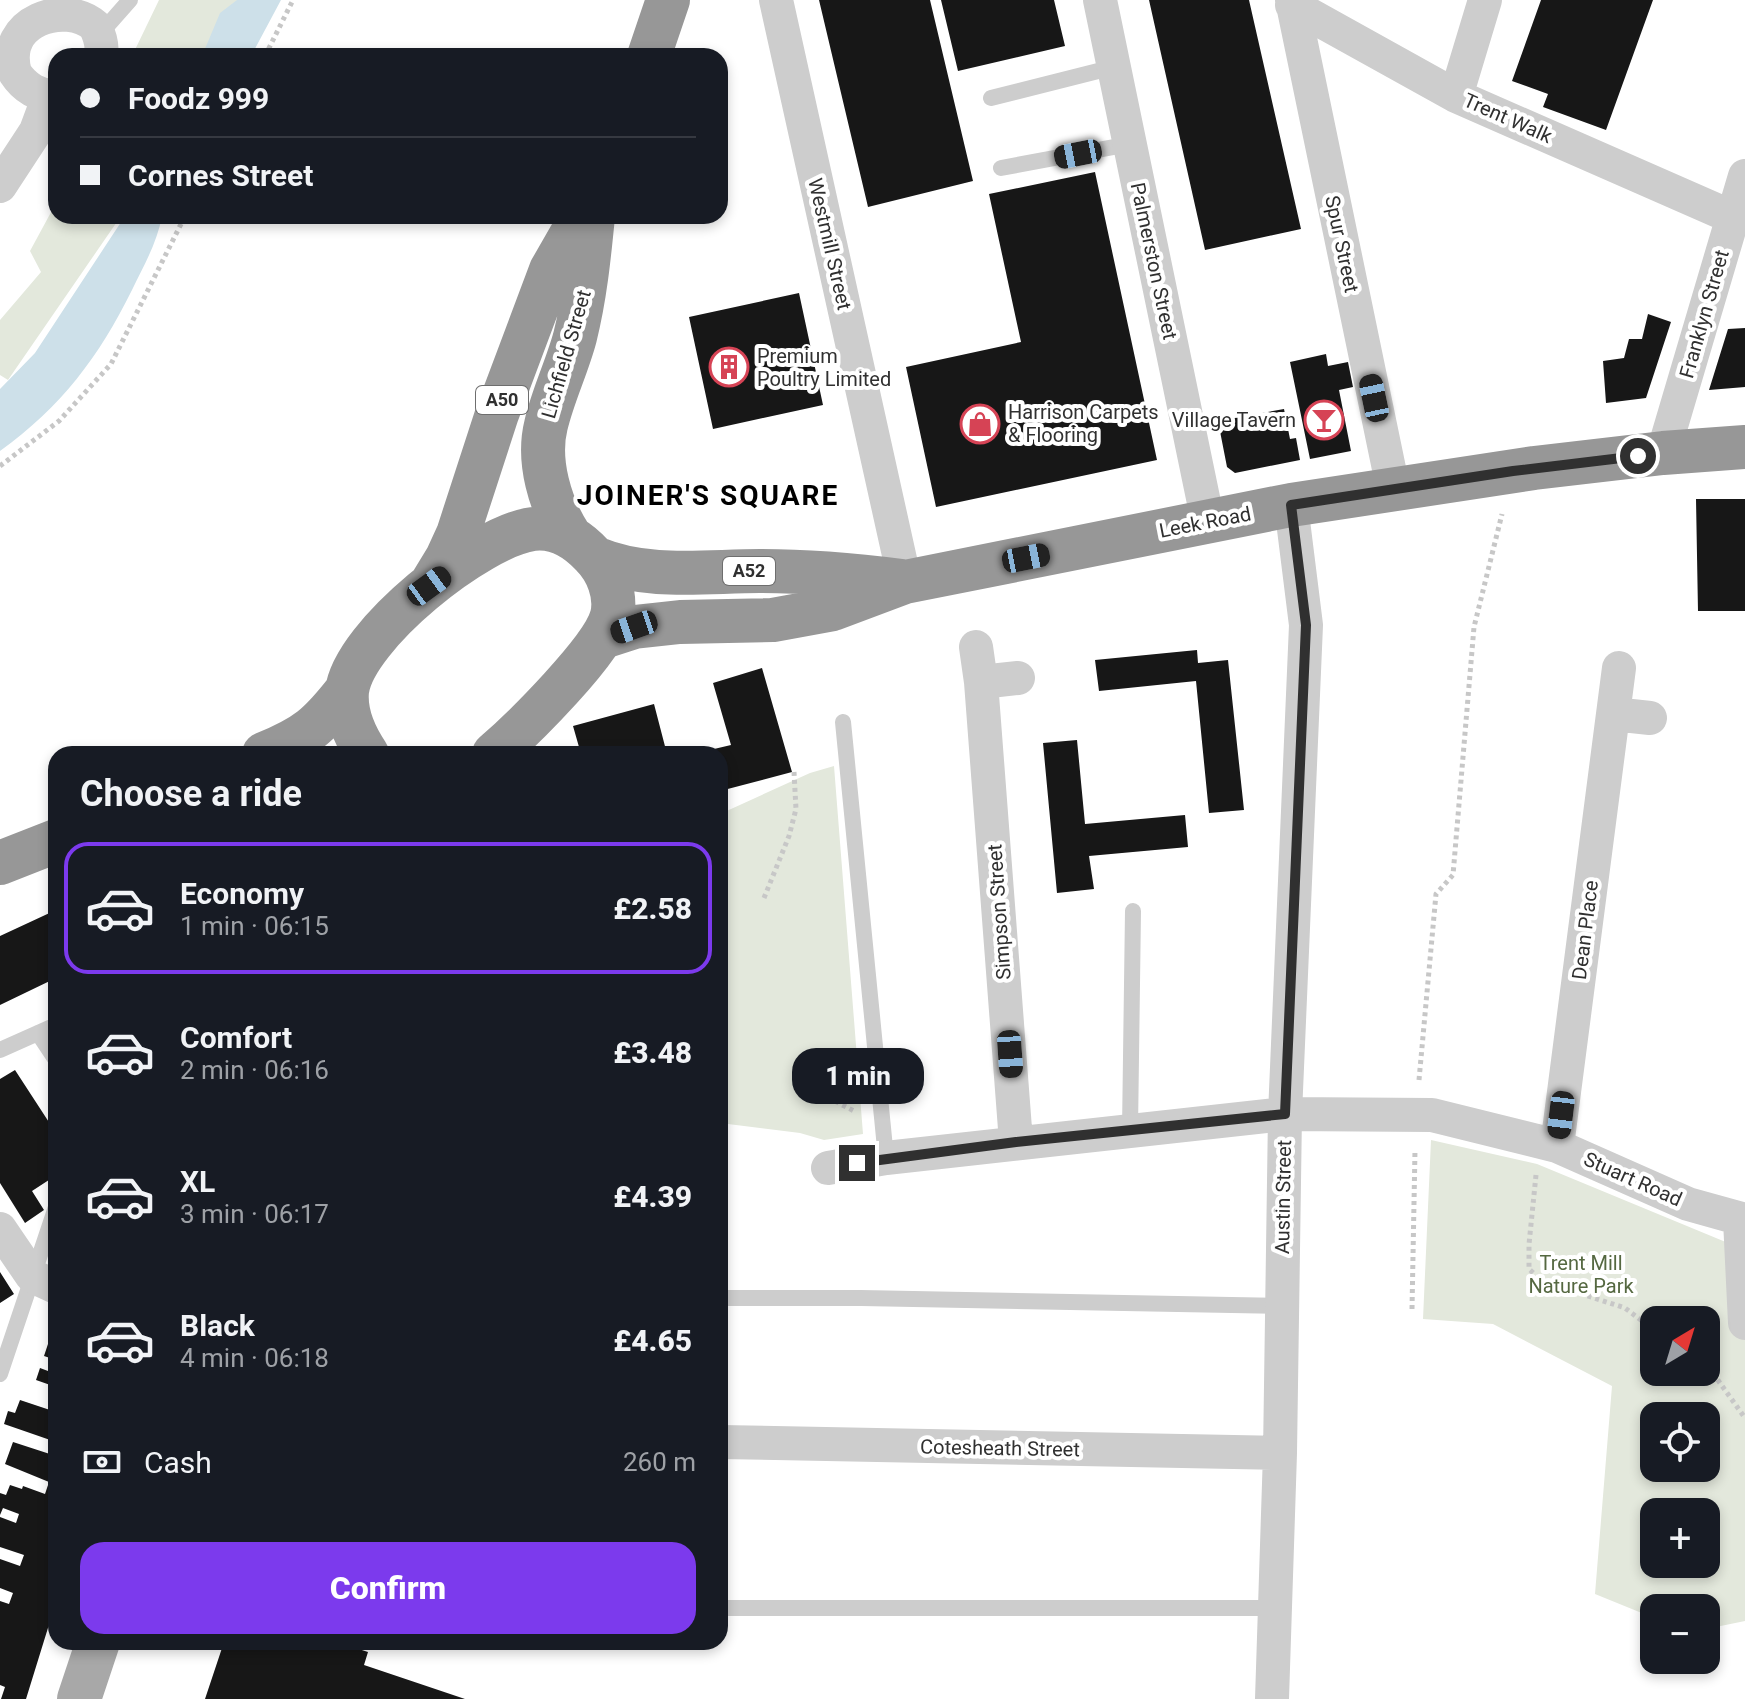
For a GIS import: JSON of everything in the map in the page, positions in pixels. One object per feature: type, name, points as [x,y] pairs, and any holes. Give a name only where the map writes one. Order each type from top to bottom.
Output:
[{"type":"highway","points":[[652,48],[668,0]]},
{"type":"highway","name":"Lichfield Street","points":[[429,586],[458,534],[497,414],[551,270],[577,224]]},
{"type":"highway","name":"Lichfield Street","points":[[592,224],[588,279],[574,340],[545,427],[545,466],[559,519],[607,575],[613,593],[612,615],[603,637]]},
{"type":"highway","name":"Leek Road","points":[[603,637],[634,627],[680,622],[773,620],[833,609],[905,582],[1291,505],[1393,488],[1663,453],[1745,447]]},
{"type":"highway","name":"A52","points":[[283,746],[298,740],[318,725],[347,690],[353,671],[369,647],[404,608],[429,586],[489,544],[515,533],[536,529],[554,530],[583,547]]},
{"type":"highway","name":"Leek Road","points":[[583,547],[619,568],[654,572],[832,572],[905,582]]},
{"type":"highway","points":[[502,746],[563,684],[603,637]]},
{"type":"highway","points":[[347,690],[352,725],[363,746]]},
{"type":"highway","points":[[0,863],[48,844]]},
{"type":"main road","points":[[79,1699],[95,1650]]},
{"type":"street","name":"Westmill Street","points":[[776,0],[905,582]]},
{"type":"street","name":"Palmerston Street","points":[[1100,0],[1208,522]]},
{"type":"street","points":[[1456,96],[1485,0]]},
{"type":"street","points":[[48,95],[35,92],[23,84],[4,61],[13,28],[22,16],[50,1],[66,3],[92,20],[100,45]]},
{"type":"street","name":"Trent Walk","points":[[1292,2],[1456,96],[1740,198]]},
{"type":"street","name":"Spur Street","points":[[1292,2],[1393,488]]},
{"type":"street","points":[[0,186],[36,131],[48,105]]},
{"type":"street","name":"Franklyn Street","points":[[1663,453],[1740,198]]},
{"type":"street","name":"Austin Street","points":[[1272,1699],[1280,1453],[1285,1114],[1306,625],[1291,505]]},
{"type":"street","name":"Simpson Street","points":[[976,647],[1013,1024],[1016,1142]]},
{"type":"street","name":"Dean Place","points":[[1548,1144],[1619,668]]},
{"type":"street","points":[[981,682],[1018,678]]},
{"type":"street","points":[[1613,714],[1650,718]]},
{"type":"street","name":"Stuart Road","points":[[828,1168],[1016,1142],[1285,1114],[1432,1115],[1548,1144],[1688,1204],[1743,1220]]},
{"type":"street","points":[[1743,1220],[1745,1323]]},
{"type":"street","points":[[0,1229],[44,1281]]},
{"type":"street","name":"Cotesheath Street","points":[[728,1442],[1280,1453]]},
{"type":"lane","points":[[100,45],[130,0]]},
{"type":"lane","points":[[991,98],[1114,67]]},
{"type":"lane","points":[[1001,168],[1130,144]]},
{"type":"lane","points":[[843,722],[886,1158]]},
{"type":"lane","points":[[1130,1130],[1133,911]]},
{"type":"lane","points":[[0,1050],[48,1029]]},
{"type":"lane","points":[[38,1033],[48,1048]]},
{"type":"lane","points":[[0,1374],[44,1281],[48,1256]]},
{"type":"lane","points":[[728,1298],[1282,1297]]},
{"type":"lane","points":[[728,1608],[1275,1608]]},
{"type":"path","points":[[269,48],[293,0]]},
{"type":"path","points":[[0,466],[59,421],[111,364],[181,224]]},
{"type":"path","points":[[1412,1309],[1416,1115],[1436,894],[1453,875],[1474,627],[1513,471]]},
{"type":"path","points":[[764,898],[789,836],[796,809],[794,772]]},
{"type":"path","points":[[821,1094],[858,1113],[881,1112]]},
{"type":"path","points":[[1548,1144],[1529,1244],[1529,1269],[1542,1281],[1625,1308],[1640,1319]]},
{"type":"path","points":[[1720,1383],[1745,1418]]},
{"type":"green space","points":[[159,0],[240,0],[215,48],[136,48]]},
{"type":"green space","points":[[48,218],[48,224],[115,224],[8,380],[0,375],[0,320],[41,272],[30,251]]},
{"type":"green space","points":[[834,766],[863,1134],[824,1140],[800,1133],[728,1124],[728,810],[810,773]]},
{"type":"green space","name":"Trent Mill Nature Park","points":[[1431,1140],[1537,1164],[1745,1250],[1745,1621],[1720,1626],[1720,1594],[1640,1594],[1640,1612],[1595,1594],[1612,1386],[1493,1324],[1423,1319]]},
{"type":"shaded area","points":[[237,0],[281,0],[255,48],[205,48],[220,13]]},
{"type":"shaded area","points":[[120,224],[160,224],[150,254],[92,359],[42,417],[0,451],[0,389],[35,353]]},
{"type":"building","points":[[819,0],[930,0],[973,181],[868,207]]},
{"type":"building","points":[[941,0],[1054,0],[1065,46],[958,71]]},
{"type":"building","points":[[1149,0],[1249,0],[1301,229],[1205,250]]},
{"type":"building","points":[[1541,0],[1653,0],[1606,130],[1543,107],[1548,94],[1512,81]]},
{"type":"building","points":[[1095,172],[1157,460],[936,507],[906,367],[1021,342],[989,194]]},
{"type":"building","points":[[799,293],[823,405],[713,429],[689,317]]},
{"type":"building","points":[[1648,314],[1671,322],[1646,398],[1606,403],[1603,361],[1624,358],[1629,339],[1642,339]]},
{"type":"building","points":[[1745,328],[1745,387],[1709,390],[1728,329]]},
{"type":"building","name":"Village Tavern","points":[[1326,354],[1328,366],[1348,362],[1353,387],[1339,390],[1351,451],[1310,459],[1290,362]]},
{"type":"building","points":[[1284,409],[1290,439],[1296,438],[1300,460],[1235,473],[1227,467],[1218,421]]},
{"type":"building","points":[[1696,499],[1745,499],[1745,611],[1698,611]]},
{"type":"building","points":[[1197,650],[1198,663],[1228,660],[1244,810],[1209,813],[1196,681],[1099,691],[1095,660]]},
{"type":"building","points":[[762,668],[792,772],[728,789],[727,746],[731,745],[713,683]]},
{"type":"building","points":[[654,704],[665,746],[579,746],[573,726]]},
{"type":"building","points":[[1077,740],[1085,824],[1185,815],[1188,847],[1089,856],[1094,889],[1057,893],[1043,743]]},
{"type":"building","points":[[48,914],[48,982],[0,1005],[0,936]]},
{"type":"building","points":[[15,1070],[48,1121],[48,1181],[32,1191],[44,1210],[25,1223],[0,1183],[0,1079]]},
{"type":"building","points":[[0,1272],[14,1294],[0,1303]]},
{"type":"building","points":[[40,1368],[48,1371],[48,1384],[36,1380]]},
{"type":"building","points":[[20,1400],[48,1409],[48,1439],[4,1424],[8,1411],[15,1413]]},
{"type":"building","points":[[13,1442],[48,1453],[48,1482],[5,1464]]},
{"type":"building","points":[[10,1485],[45,1494],[48,1485],[48,1628],[26,1699],[1,1699],[5,1687],[0,1685],[0,1601],[9,1604],[13,1593],[0,1588],[0,1559],[20,1566],[24,1555],[0,1547],[0,1517],[16,1523],[19,1514],[3,1508],[0,1515],[0,1493],[6,1495]]},
{"type":"building","points":[[221,1650],[362,1650],[368,1652],[364,1665],[465,1699],[205,1699]]},
{"type":"place","name":"Premium Poultry Limited","points":[[729,367]]},
{"type":"place","name":"Village Tavern","points":[[1324,420]]},
{"type":"place","name":"Harrison Carpets & Flooring","points":[[980,424]]},
{"type":"district","name":"JOINER'S SQUARE","points":[[708,495]]},
{"type":"route","points":[[857,1163],[1016,1142],[1285,1114],[1306,625],[1291,505],[1513,471],[1638,456]]}]
